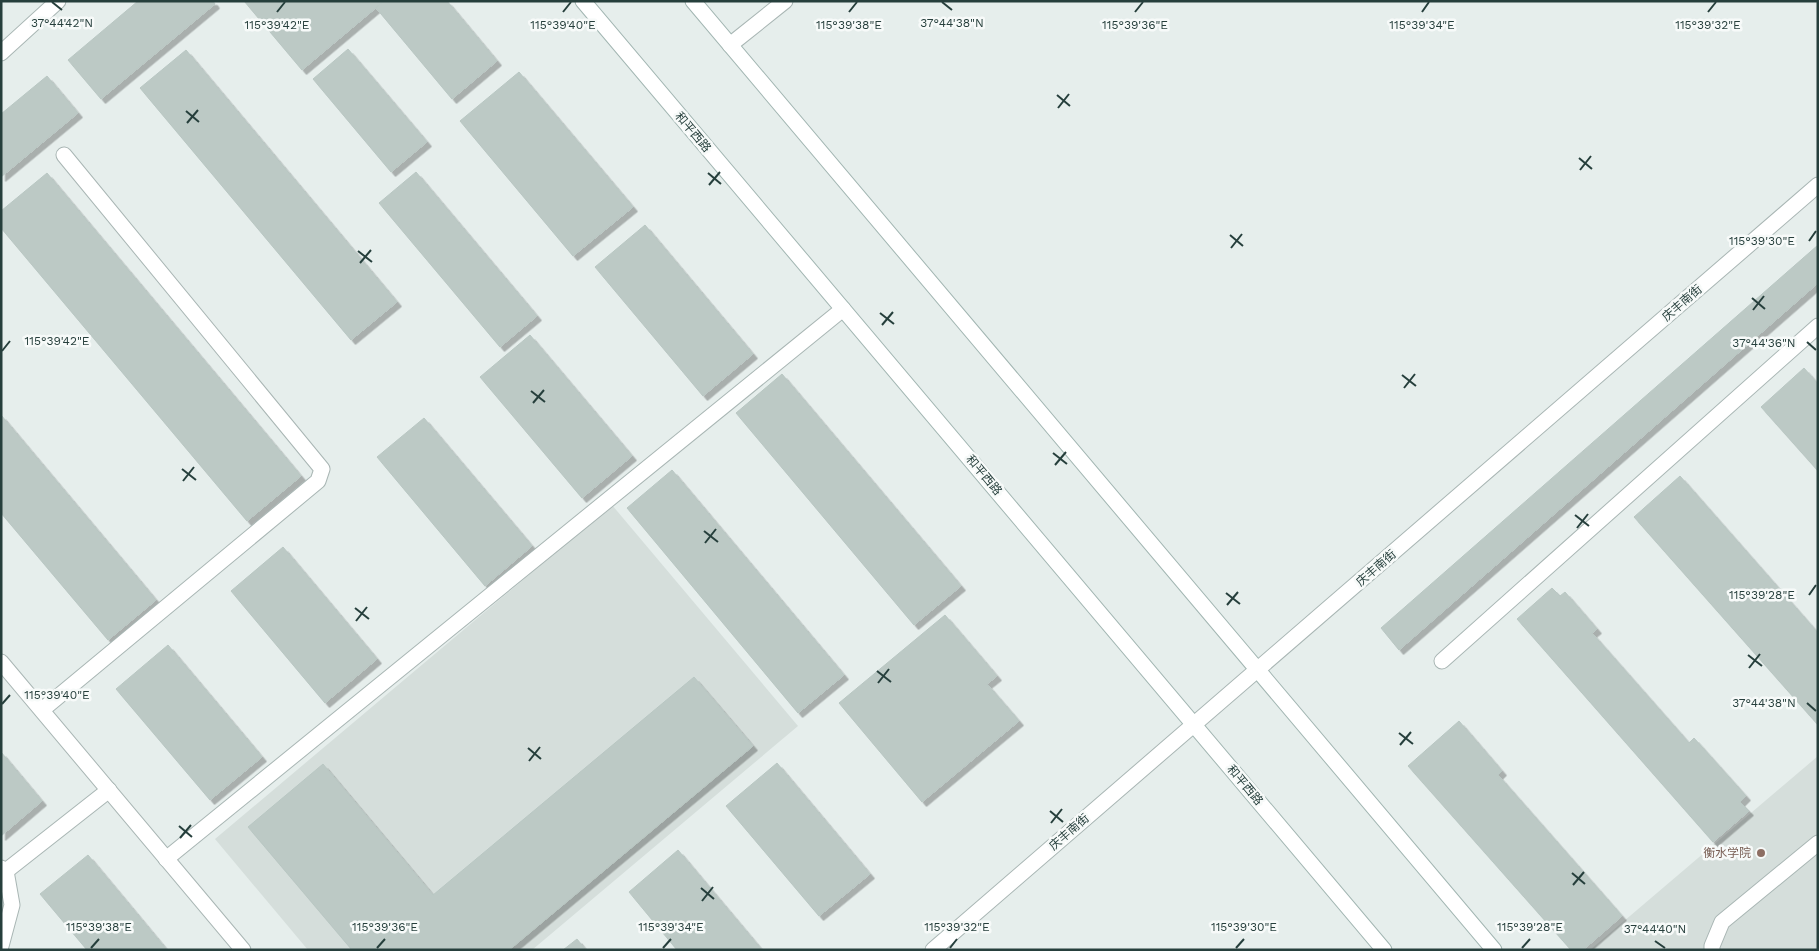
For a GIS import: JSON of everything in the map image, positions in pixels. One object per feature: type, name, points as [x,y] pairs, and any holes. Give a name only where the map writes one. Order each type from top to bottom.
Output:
[{"type":"street","points":[[1,53],[58,1]]},
{"type":"street","name":"和平西路","points":[[583,1],[1384,950]]},
{"type":"street","points":[[693,1],[1494,950]]},
{"type":"street","points":[[730,45],[784,1]]},
{"type":"street","points":[[42,710],[318,481],[322,469],[64,156]]},
{"type":"street","name":"庆丰南街","points":[[933,950],[1818,185]]},
{"type":"street","points":[[166,859],[843,309]]},
{"type":"street","points":[[1442,661],[1818,326]]},
{"type":"street","points":[[1,662],[243,950]]},
{"type":"street","points":[[1,946],[12,905],[4,870],[109,790]]},
{"type":"street","points":[[1712,950],[1722,922],[1818,843]]},
{"type":"shaded area","points":[[612,505],[798,726],[532,950],[308,950],[215,839]]},
{"type":"shaded area","name":"衡水学院","points":[[1818,756],[1818,950],[1590,950]]},
{"type":"building","points":[[138,1],[213,1],[215,4],[101,99],[68,60]]},
{"type":"building","points":[[244,1],[384,1],[302,70]]},
{"type":"building","points":[[384,1],[447,1],[497,61],[452,99],[376,8]]},
{"type":"building","points":[[348,49],[427,142],[391,172],[313,79]]},
{"type":"building","points":[[186,50],[397,302],[351,340],[140,88]]},
{"type":"building","points":[[519,72],[633,207],[573,256],[460,121]]},
{"type":"building","points":[[47,76],[78,113],[1,177],[1,114]]},
{"type":"building","points":[[416,172],[537,316],[500,347],[379,203]]},
{"type":"building","points":[[47,173],[301,476],[247,521],[1,228],[1,211]]},
{"type":"building","points":[[645,225],[753,354],[703,396],[595,267]]},
{"type":"building","points":[[1818,245],[1818,283],[1399,650],[1381,628]]},
{"type":"building","points":[[530,335],[632,456],[582,498],[480,377]]},
{"type":"building","points":[[1804,368],[1818,384],[1818,471],[1761,407]]},
{"type":"building","points":[[782,374],[961,586],[914,625],[736,413]]},
{"type":"building","points":[[1,415],[156,600],[108,640],[1,513]]},
{"type":"building","points":[[424,418],[532,546],[485,586],[377,457]]},
{"type":"building","points":[[672,470],[844,675],[798,713],[627,508]]},
{"type":"building","points":[[1680,476],[1818,633],[1818,725],[1634,517]]},
{"type":"building","points":[[283,547],[377,659],[325,703],[231,591]]},
{"type":"building","points":[[1552,588],[1560,596],[1565,592],[1597,629],[1592,633],[1689,743],[1694,738],[1746,796],[1740,802],[1749,811],[1713,842],[1517,619]]},
{"type":"building","points":[[945,615],[997,676],[987,684],[1019,721],[922,802],[839,703]]},
{"type":"building","points":[[168,645],[262,757],[210,800],[116,689]]},
{"type":"building","points":[[694,677],[753,746],[509,950],[352,950],[248,827],[323,764],[433,895]]},
{"type":"building","points":[[1459,721],[1502,771],[1498,775],[1622,916],[1583,950],[1571,950],[1408,766]]},
{"type":"building","points":[[1,752],[42,801],[1,836]]},
{"type":"building","points":[[777,763],[870,874],[819,916],[726,806]]},
{"type":"building","points":[[678,850],[762,950],[677,950],[629,892]]},
{"type":"building","points":[[88,855],[167,950],[87,950],[40,894]]},
{"type":"building","points":[[577,939],[586,950],[563,950]]},
{"type":"place","name":"衡水学院","points":[[1761,853]]}]
